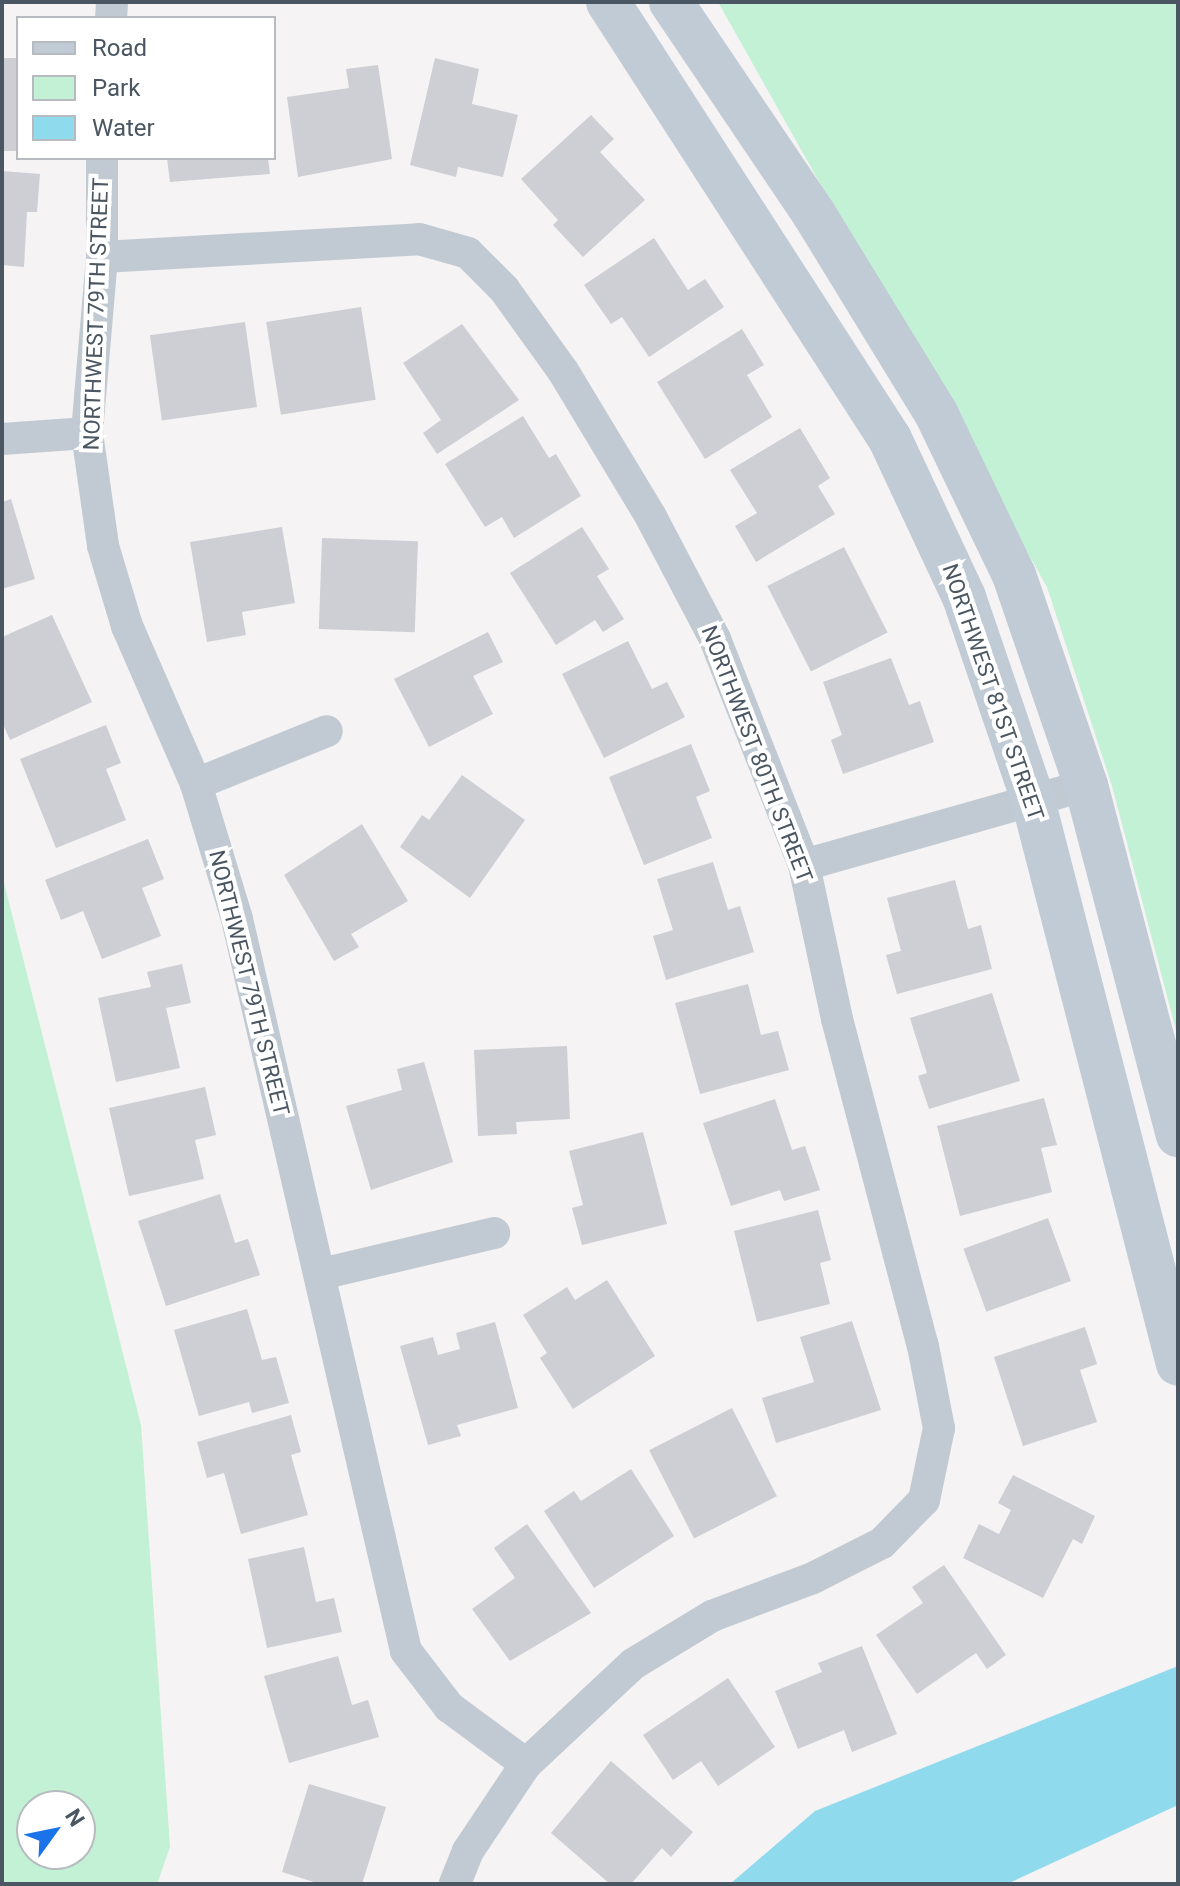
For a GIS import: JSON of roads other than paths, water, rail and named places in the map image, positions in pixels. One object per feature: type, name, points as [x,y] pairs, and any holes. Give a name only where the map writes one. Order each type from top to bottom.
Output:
[{"type":"street","name":"NORTHWEST 81ST STREET","points":[[608,2],[890,439],[964,597],[1033,800],[1178,1364]]},
{"type":"street","points":[[671,2],[814,214],[936,413],[1014,575],[1086,785],[1178,1135]]},
{"type":"street","name":"NORTHWEST 79TH STREET","points":[[102,160],[102,257],[87,433],[103,546],[123,612],[196,784],[237,919],[406,1651],[449,1707],[526,1764]]},
{"type":"street","name":"NORTHWEST 80TH STREET","points":[[102,257],[419,239],[468,253],[504,289],[563,371],[651,517],[715,639],[804,865],[837,1019],[939,1428],[924,1500],[882,1543],[813,1578],[712,1616],[633,1664],[526,1764]]},
{"type":"street","points":[[2,439],[87,433]]},
{"type":"street","points":[[196,784],[327,731]]},
{"type":"street","points":[[804,865],[1086,785]]},
{"type":"street","points":[[321,1274],[494,1233]]},
{"type":"street","points":[[455,1884],[468,1851],[526,1764]]},
{"type":"water","points":[[1178,1666],[1178,1805],[1007,1884],[730,1884],[815,1811]]}]
